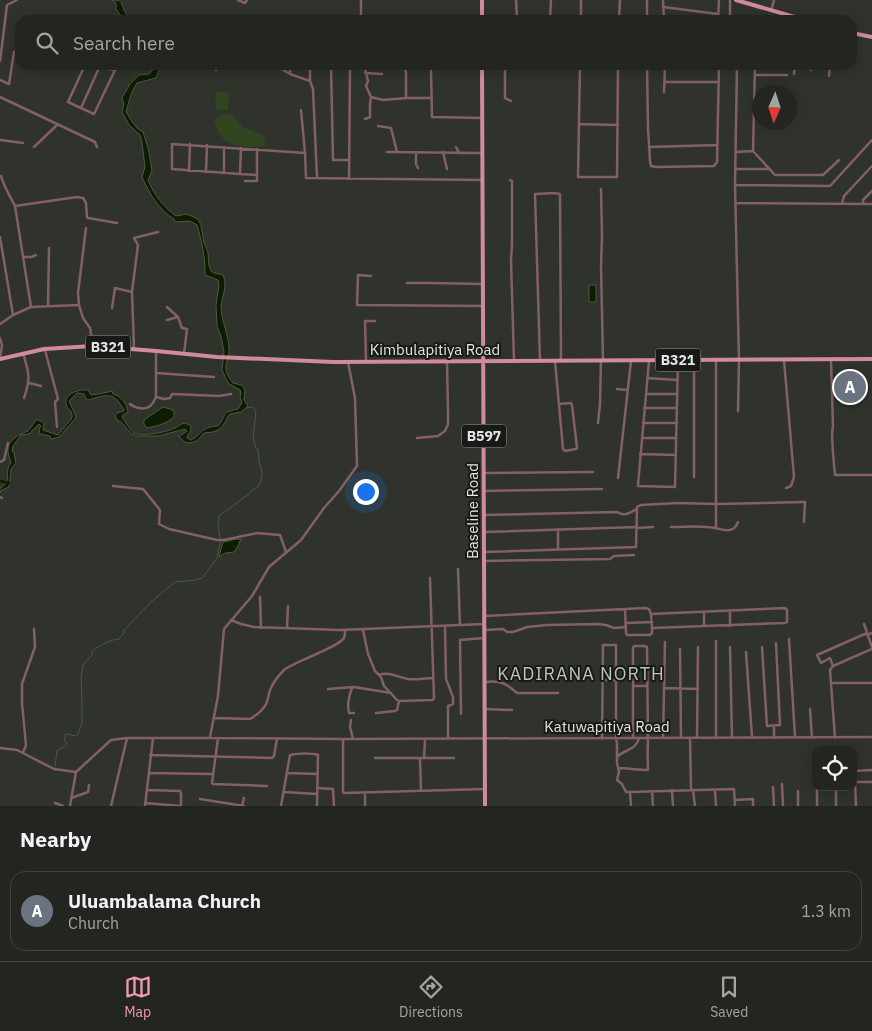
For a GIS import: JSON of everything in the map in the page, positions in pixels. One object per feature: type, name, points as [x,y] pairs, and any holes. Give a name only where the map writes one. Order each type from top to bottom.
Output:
[{"type":"main road","points":[[482,0],[482,15]]},
{"type":"main road","points":[[736,0],[786,15]]},
{"type":"main road","points":[[857,34],[872,37]]},
{"type":"main road","name":"Baseline Road","points":[[482,70],[485,806]]},
{"type":"main road","name":"Kimbulapitiya Road","points":[[0,359],[44,349],[94,346],[218,358],[348,362],[872,359]]},
{"type":"street","points":[[0,61],[7,5],[17,0]]},
{"type":"street","points":[[238,0],[245,3],[247,0]]},
{"type":"street","points":[[360,0],[361,15]]},
{"type":"street","points":[[516,0],[517,15]]},
{"type":"street","points":[[551,0],[551,15]]},
{"type":"street","points":[[581,0],[581,15]]},
{"type":"street","points":[[619,15],[620,0]]},
{"type":"street","points":[[647,0],[647,15]]},
{"type":"street","points":[[663,0],[664,15]]},
{"type":"street","points":[[663,7],[718,14],[719,0]]},
{"type":"street","points":[[730,0],[730,15]]},
{"type":"street","points":[[771,11],[774,0]]},
{"type":"street","points":[[0,80],[8,84],[15,52]]},
{"type":"street","points":[[83,70],[68,102],[94,114],[115,70]]},
{"type":"street","points":[[81,108],[99,70]]},
{"type":"street","points":[[283,70],[310,81]]},
{"type":"street","points":[[310,70],[310,81],[313,89],[317,178]]},
{"type":"street","points":[[331,70],[333,160],[349,160]]},
{"type":"street","points":[[349,179],[350,70]]},
{"type":"street","points":[[365,70],[368,81],[366,86],[371,97],[370,117],[365,119]]},
{"type":"street","points":[[405,70],[406,98]]},
{"type":"street","points":[[432,70],[432,117],[482,118]]},
{"type":"street","points":[[505,70],[505,98],[511,101]]},
{"type":"street","points":[[580,70],[578,177],[617,177],[618,70]]},
{"type":"street","points":[[647,70],[650,165],[656,168],[714,166],[717,162],[719,70]]},
{"type":"street","points":[[664,92],[665,70]]},
{"type":"street","points":[[737,70],[735,185],[739,360],[738,412]]},
{"type":"street","points":[[755,70],[753,151],[775,175],[823,174],[839,160]]},
{"type":"street","points":[[794,70],[794,74]]},
{"type":"street","points":[[829,76],[830,70]]},
{"type":"street","points":[[365,73],[382,74]]},
{"type":"street","points":[[755,75],[787,75]]},
{"type":"street","points":[[665,82],[718,82]]},
{"type":"street","points":[[0,97],[95,142],[97,147]]},
{"type":"street","points":[[371,97],[383,100],[432,98]]},
{"type":"street","points":[[301,110],[306,178],[483,180]]},
{"type":"street","points":[[34,147],[58,124]]},
{"type":"street","points":[[579,124],[618,124]]},
{"type":"street","points":[[378,126],[391,128],[397,152]]},
{"type":"street","points":[[0,140],[23,143]]},
{"type":"street","points":[[735,185],[830,186],[872,140]]},
{"type":"street","points":[[257,175],[172,169],[172,144],[224,146],[305,153]]},
{"type":"street","points":[[189,171],[190,144]]},
{"type":"street","points":[[206,172],[207,145]]},
{"type":"street","points":[[649,147],[717,145]]},
{"type":"street","points":[[224,146],[224,173]]},
{"type":"street","points":[[456,147],[459,153]]},
{"type":"street","points":[[240,174],[241,148]]},
{"type":"street","points":[[245,181],[257,180],[257,149]]},
{"type":"street","points":[[736,152],[753,151]]},
{"type":"street","points":[[387,152],[483,153]]},
{"type":"street","points":[[416,152],[418,168]]},
{"type":"street","points":[[443,152],[447,169]]},
{"type":"street","points":[[842,204],[844,196],[872,166]]},
{"type":"street","points":[[736,169],[770,169]]},
{"type":"street","points":[[1,176],[14,206],[31,307]]},
{"type":"street","points":[[510,180],[512,180],[511,261],[514,361]]},
{"type":"street","points":[[598,423],[602,360],[601,189]]},
{"type":"street","points":[[863,204],[863,200],[872,191]]},
{"type":"street","points":[[540,360],[535,194],[554,193],[560,194],[561,360]]},
{"type":"street","points":[[14,206],[77,197],[83,198],[86,203],[86,217],[117,223]]},
{"type":"street","points":[[736,203],[872,204]]},
{"type":"street","points":[[86,228],[78,293],[79,305],[83,318],[90,328],[94,346]]},
{"type":"street","points":[[134,349],[132,292],[138,245],[134,238],[158,232]]},
{"type":"street","points":[[0,237],[13,315]]},
{"type":"street","points":[[48,306],[49,248]]},
{"type":"street","points":[[23,257],[32,258],[36,255]]},
{"type":"street","points":[[371,276],[358,276],[358,306],[483,306]]},
{"type":"street","points":[[407,283],[483,284]]},
{"type":"street","points":[[112,308],[115,288],[132,292]]},
{"type":"street","points":[[0,324],[13,315],[31,307],[79,305]]},
{"type":"street","points":[[167,307],[178,317],[182,328],[187,329],[184,354]]},
{"type":"street","points":[[167,320],[178,317]]},
{"type":"street","points":[[366,362],[365,322],[375,321]]},
{"type":"street","points":[[0,338],[2,345],[0,359]]},
{"type":"street","points":[[44,349],[58,399],[54,402],[57,427]]},
{"type":"street","points":[[130,404],[133,407],[146,408],[151,406],[156,397],[156,351]]},
{"type":"street","points":[[23,353],[29,372],[29,382],[24,398]]},
{"type":"street","points":[[649,361],[638,486],[675,487],[678,360]]},
{"type":"street","points":[[694,360],[694,476]]},
{"type":"street","points":[[716,360],[716,528]]},
{"type":"street","points":[[784,360],[794,477],[793,484],[786,488]]},
{"type":"street","points":[[831,360],[832,434],[835,474],[872,475]]},
{"type":"street","points":[[555,361],[563,449],[565,451],[574,450],[577,448],[572,405],[571,403],[559,404]]},
{"type":"street","points":[[618,478],[630,361]]},
{"type":"street","points":[[210,738],[218,696],[224,630],[252,596],[270,567],[301,540],[357,466],[356,398],[348,362]]},
{"type":"street","points":[[417,438],[438,436],[445,431],[448,424],[447,362]]},
{"type":"street","points":[[156,373],[214,377]]},
{"type":"street","points":[[647,378],[678,380]]},
{"type":"street","points":[[29,382],[41,386]]},
{"type":"street","points":[[617,389],[628,390]]},
{"type":"street","points":[[156,397],[170,398],[172,394],[219,396],[231,394]]},
{"type":"street","points":[[646,394],[677,394]]},
{"type":"street","points":[[644,408],[677,408]]},
{"type":"street","points":[[643,423],[677,422]]},
{"type":"street","points":[[642,438],[676,438]]},
{"type":"street","points":[[0,462],[4,460],[8,443]]},
{"type":"street","points":[[640,454],[676,455]]},
{"type":"street","points":[[484,473],[593,472]]},
{"type":"street","points":[[113,486],[143,489],[160,510],[159,524],[169,529],[217,540],[257,533],[280,535],[286,552]]},
{"type":"street","points":[[484,491],[602,489]]},
{"type":"street","points":[[484,515],[617,512],[625,516],[640,505],[805,502],[804,522]]},
{"type":"street","points":[[484,552],[636,547],[637,509]]},
{"type":"street","points":[[671,527],[732,530],[738,522]]},
{"type":"street","points":[[484,532],[653,528]]},
{"type":"street","points":[[558,529],[558,549]]},
{"type":"street","points":[[484,562],[610,559],[614,556],[634,556]]},
{"type":"street","points":[[458,569],[460,626]]},
{"type":"street","points":[[363,630],[368,654],[375,671],[381,678],[384,686],[399,701],[433,700],[430,578]]},
{"type":"street","points":[[260,597],[261,628]]},
{"type":"street","points":[[287,628],[288,606]]},
{"type":"street","points":[[651,614],[785,608],[788,620],[785,623],[652,628]]},
{"type":"street","points":[[484,616],[625,609],[649,609],[652,634],[628,635],[626,633],[625,609]]},
{"type":"street","points":[[730,611],[730,626]]},
{"type":"street","points":[[704,612],[704,626]]},
{"type":"street","points":[[231,620],[261,628],[363,630],[460,626],[502,629],[507,632],[547,625],[598,624],[614,628],[652,622]]},
{"type":"street","points":[[835,738],[830,670],[833,666],[872,648],[864,624]]},
{"type":"street","points":[[445,626],[446,679],[453,697],[453,704],[448,706],[448,739]]},
{"type":"street","points":[[23,753],[26,745],[22,684],[34,647],[34,629]]},
{"type":"street","points":[[214,718],[250,719],[254,717],[264,707],[270,690],[284,670],[342,640],[345,630]]},
{"type":"street","points":[[833,666],[830,658],[821,663],[817,655],[872,633]]},
{"type":"street","points":[[461,714],[460,640],[484,638]]},
{"type":"street","points":[[789,639],[795,738]]},
{"type":"street","points":[[716,641],[716,738]]},
{"type":"street","points":[[664,738],[665,642]]},
{"type":"street","points":[[762,647],[767,726],[780,726],[776,643]]},
{"type":"street","points":[[602,739],[603,645],[616,646],[616,739],[619,772],[617,780],[622,784],[626,792],[734,789],[735,806]]},
{"type":"street","points":[[618,768],[648,770],[646,756],[648,738],[648,647],[639,645],[633,648],[633,738]]},
{"type":"street","points":[[730,647],[732,738]]},
{"type":"street","points":[[698,648],[698,738]]},
{"type":"street","points":[[680,650],[681,738]]},
{"type":"street","points":[[746,652],[752,738]]},
{"type":"street","points":[[378,674],[382,673],[412,679],[433,678]]},
{"type":"street","points":[[602,680],[616,680]]},
{"type":"street","points":[[485,682],[495,681],[509,685],[516,692],[558,693]]},
{"type":"street","points":[[832,683],[872,684]]},
{"type":"street","points":[[633,686],[647,686]]},
{"type":"street","points":[[328,689],[354,687],[391,693]]},
{"type":"street","points":[[354,687],[352,688],[348,706],[348,712],[354,713]]},
{"type":"street","points":[[664,688],[698,688]]},
{"type":"street","points":[[376,713],[395,711],[399,701]]},
{"type":"street","points":[[485,709],[512,710]]},
{"type":"street","points":[[810,709],[812,738]]},
{"type":"street","points":[[351,720],[350,727],[353,739]]},
{"type":"street","points":[[774,726],[774,738]]},
{"type":"street","name":"Katuwapitiya Road","points":[[76,772],[111,740],[127,738],[616,739],[872,737]]},
{"type":"street","points":[[111,806],[127,738]]},
{"type":"street","points":[[147,790],[180,792],[181,805],[145,805],[152,738]]},
{"type":"street","points":[[218,738],[213,784],[267,786]]},
{"type":"street","points":[[617,757],[624,751],[632,749],[638,738]]},
{"type":"street","points":[[690,738],[692,790],[695,806]]},
{"type":"street","points":[[150,755],[274,758],[277,739]]},
{"type":"street","points":[[343,739],[344,793],[485,790]]},
{"type":"street","points":[[424,739],[424,758]]},
{"type":"street","points":[[0,748],[17,750],[54,769],[76,772],[70,806]]},
{"type":"street","points":[[281,806],[291,754],[318,755],[317,806]]},
{"type":"street","points":[[376,758],[454,758]]},
{"type":"street","points":[[420,758],[421,791]]},
{"type":"street","points":[[857,770],[872,770]]},
{"type":"street","points":[[149,773],[213,774]]},
{"type":"street","points":[[287,773],[317,774]]},
{"type":"street","points":[[857,782],[872,782]]},
{"type":"street","points":[[782,784],[782,806]]},
{"type":"street","points":[[71,798],[88,792],[90,785]]},
{"type":"street","points":[[773,787],[774,806]]},
{"type":"street","points":[[317,788],[333,789],[334,806]]},
{"type":"street","points":[[672,790],[673,806]]},
{"type":"street","points":[[716,790],[716,806]]},
{"type":"street","points":[[652,791],[653,806]]},
{"type":"street","points":[[798,791],[798,806]]},
{"type":"street","points":[[817,791],[817,806]]},
{"type":"street","points":[[836,791],[836,806]]},
{"type":"street","points":[[855,791],[856,806]]},
{"type":"street","points":[[284,792],[317,794]]},
{"type":"street","points":[[364,792],[365,806]]},
{"type":"street","points":[[630,792],[631,806]]},
{"type":"street","points":[[200,799],[240,806],[244,798]]},
{"type":"street","points":[[735,800],[753,799],[753,806]]},
{"type":"street","points":[[218,806],[219,802]]},
{"type":"street","points":[[55,804],[63,806]]},
{"type":"shaded area","points":[[112,0],[121,2],[128,15],[120,15],[116,9],[116,3]]},
{"type":"shaded area","points":[[153,70],[159,70],[156,78],[137,83],[126,112],[137,128],[143,132],[152,171],[148,180],[153,190],[163,205],[176,216],[187,214],[198,219],[208,252],[211,271],[223,275],[225,287],[221,312],[228,338],[229,352],[226,371],[233,383],[243,386],[245,390],[244,400],[248,406],[241,412],[230,414],[220,429],[204,433],[197,441],[189,443],[179,437],[187,431],[185,429],[158,436],[137,436],[132,434],[115,416],[117,413],[124,411],[116,399],[106,396],[88,400],[84,394],[77,393],[69,401],[76,416],[75,419],[59,437],[51,439],[50,436],[40,434],[39,429],[41,426],[39,424],[29,434],[21,435],[13,446],[12,451],[16,463],[11,469],[9,487],[0,493],[0,488],[6,483],[11,463],[8,447],[12,441],[18,436],[28,431],[36,420],[44,423],[43,430],[58,435],[72,418],[72,413],[66,404],[67,397],[77,391],[88,390],[91,395],[112,391],[113,394],[121,398],[125,403],[128,412],[122,417],[134,433],[149,434],[172,430],[185,423],[190,425],[191,430],[187,438],[191,440],[205,429],[218,426],[226,413],[238,409],[242,403],[240,390],[228,383],[222,370],[224,352],[217,326],[216,305],[219,285],[218,280],[205,275],[203,250],[197,225],[190,221],[175,222],[155,201],[142,177],[145,167],[140,135],[129,125],[122,112],[124,104],[122,98],[130,84],[139,75],[149,74]]},
{"type":"shaded area","points":[[216,92],[229,93],[228,110],[217,109],[215,106]]},
{"type":"shaded area","points":[[224,114],[232,115],[243,127],[264,136],[266,140],[265,146],[244,147],[224,139],[214,121]]},
{"type":"shaded area","points":[[589,285],[596,285],[596,302],[589,302]]},
{"type":"shaded area","points":[[163,407],[174,411],[174,417],[165,423],[147,428],[144,420]]},
{"type":"shaded area","points":[[237,539],[242,540],[234,552],[225,553],[219,557],[223,542]]},
{"type":"waterway","points":[[55,766],[57,751],[67,745],[64,741],[66,734],[77,736],[82,723],[81,677],[83,665],[92,655],[92,651],[108,642],[119,639],[124,630],[151,602],[175,582],[202,578],[217,558],[220,543],[219,516],[258,487],[262,475],[258,449],[253,438],[256,410],[252,407],[246,408]]},
{"type":"waterway","points":[[0,481],[9,483]]},
{"type":"place","name":"Uluambalama Church","points":[[850,387]]},
{"type":"district","name":"KADIRANA NORTH","points":[[581,674]]}]
